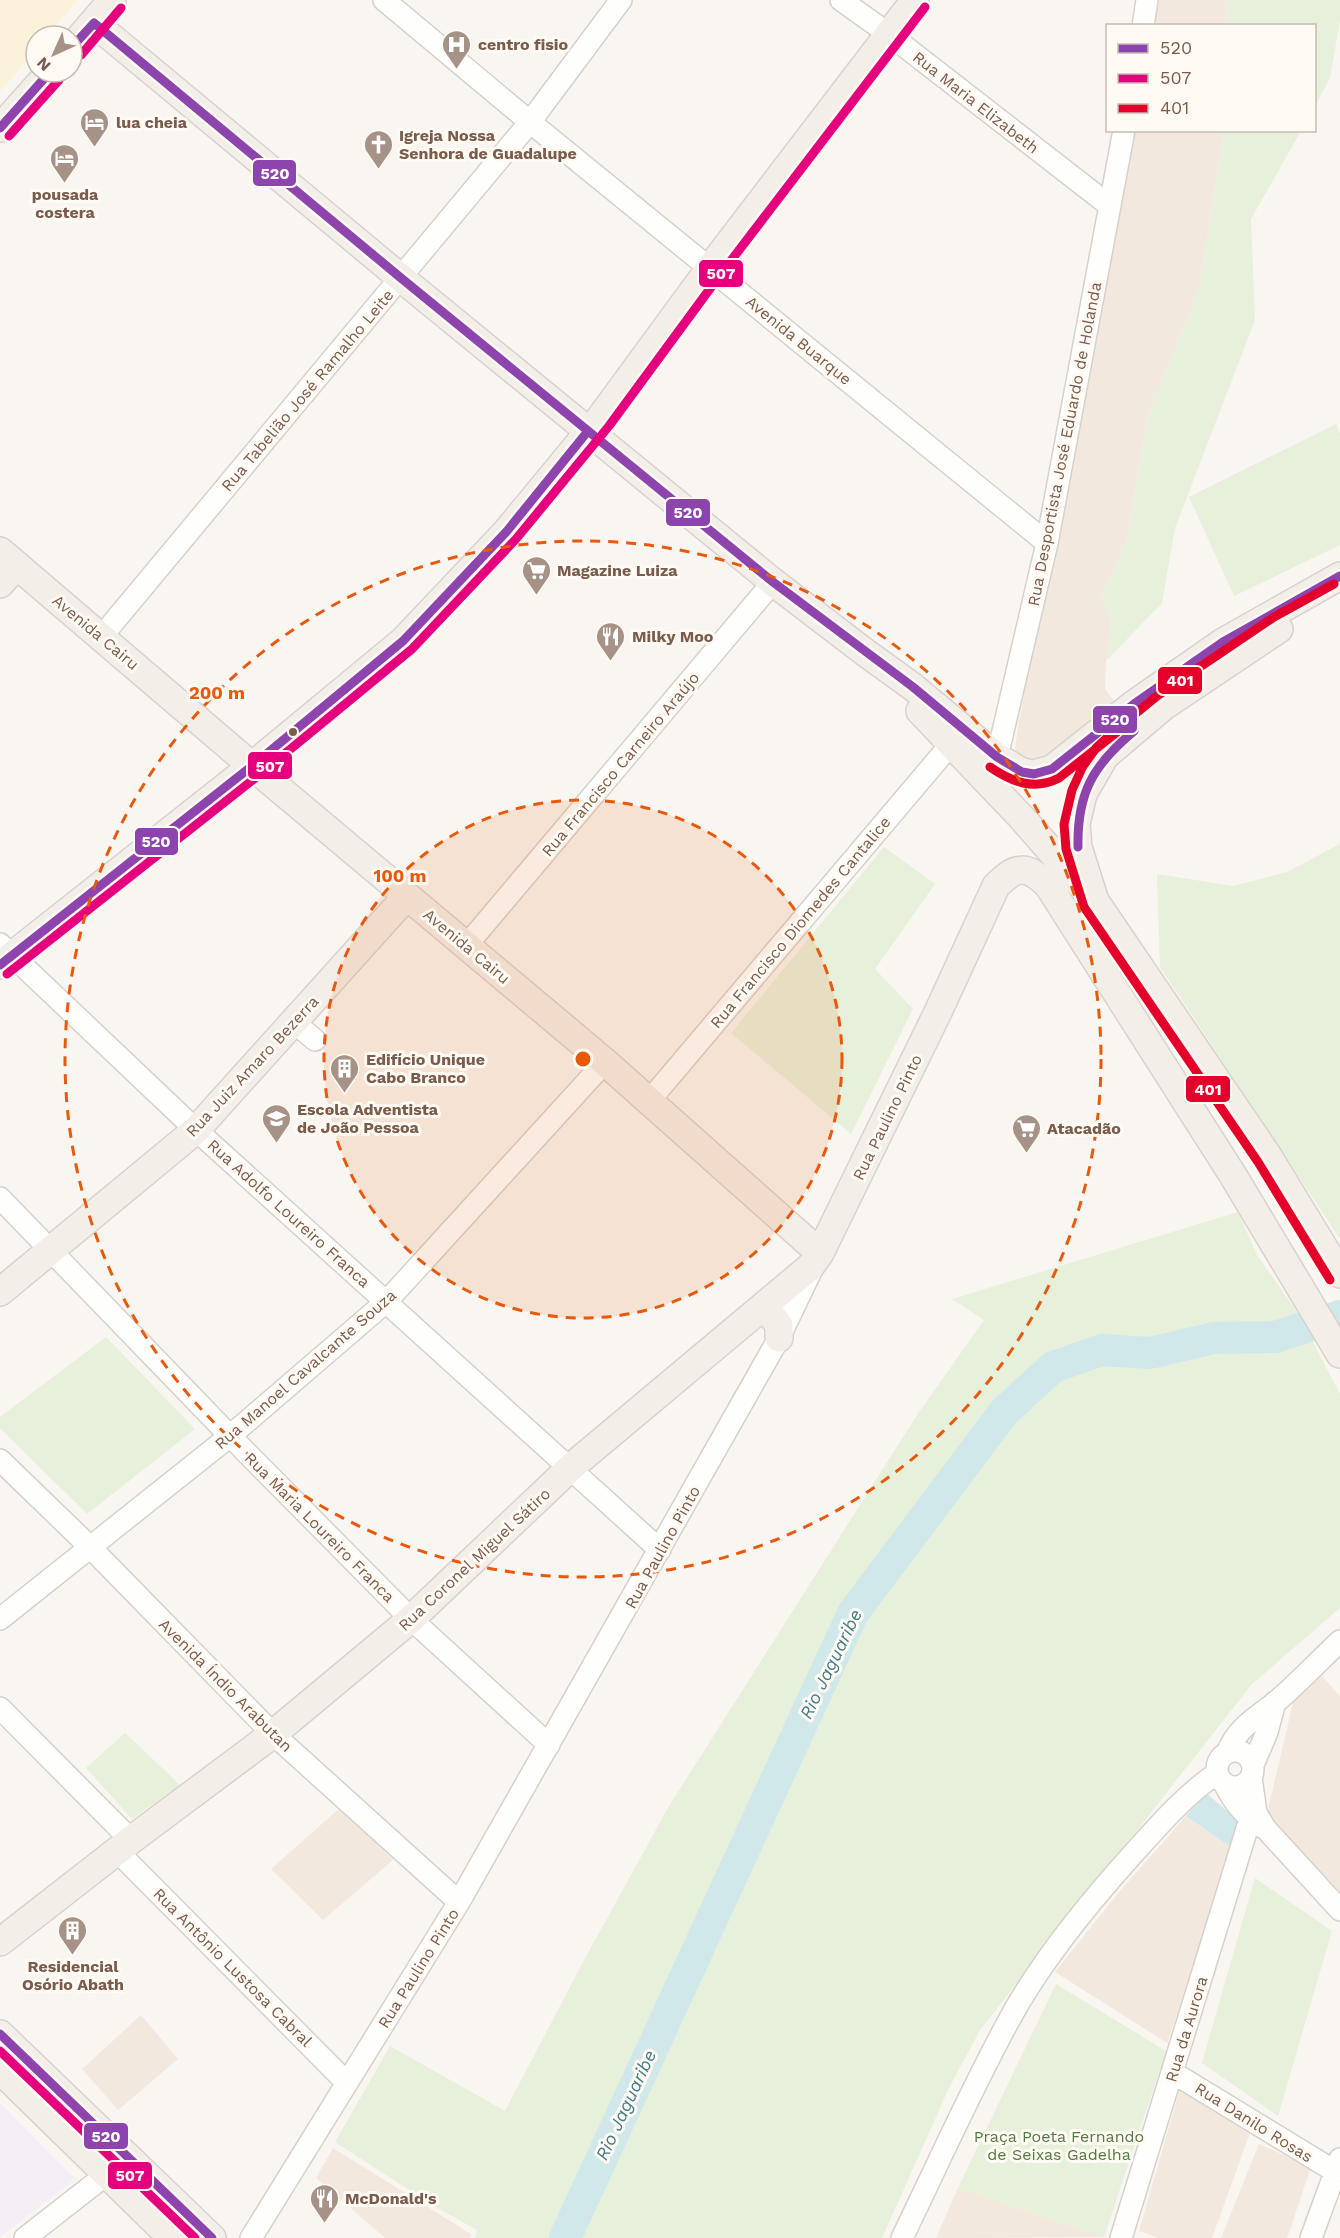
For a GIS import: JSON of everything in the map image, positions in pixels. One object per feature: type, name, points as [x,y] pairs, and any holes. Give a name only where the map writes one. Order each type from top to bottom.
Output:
[{"type":"main road","points":[[84,34],[112,0]]},
{"type":"main road","points":[[4,955],[252,766],[403,641],[507,531],[588,431],[915,0]]},
{"type":"main road","points":[[94,23],[773,582],[913,687],[997,757],[1022,772],[1034,774],[1052,769],[1134,704],[1223,642],[1340,576]]},
{"type":"main road","points":[[0,128],[39,84]]},
{"type":"main road","name":"Avenida Cairu","points":[[6,566],[102,636],[252,766],[605,1062],[820,1253]]},
{"type":"main road","points":[[1095,901],[1078,847],[1076,824],[1083,794],[1105,756],[1164,706],[1281,627],[1340,595]]},
{"type":"main road","points":[[866,653],[1022,818],[1095,901],[1268,1156],[1340,1274]]},
{"type":"main road","name":"Rua Paulino Pinto","points":[[820,1253],[938,1012],[996,886],[1010,872],[1024,869],[1036,874],[1048,885],[1234,1177],[1340,1354]]},
{"type":"main road","name":"Rua Juiz Amaro Bezerra","points":[[0,1292],[196,1130],[407,896]]},
{"type":"main road","name":"Rua Coronel Miguel Sátiro","points":[[0,1942],[273,1734],[411,1619],[570,1468],[810,1267],[820,1253]]},
{"type":"main road","points":[[764,1306],[779,1325],[779,1338]]},
{"type":"main road","points":[[0,2034],[212,2238]]},
{"type":"main road","points":[[0,2070],[172,2238]]},
{"type":"street","name":"Avenida Buarque","points":[[384,0],[530,122],[1047,543]]},
{"type":"street","name":"Rua Tabelião José Ramalho Leite","points":[[102,636],[530,122],[621,0]]},
{"type":"street","name":"Rua Maria Elizabeth","points":[[841,0],[890,35],[1110,206]]},
{"type":"street","points":[[1143,24],[1147,0]]},
{"type":"street","name":"Rua Desportista José Eduardo de Holanda","points":[[997,757],[1047,543],[1124,132]]},
{"type":"street","name":"Rua Francisco Carneiro Araújo","points":[[466,946],[773,582]]},
{"type":"street","name":"Rua Francisco Diomedes Cantalice","points":[[649,1101],[951,744]]},
{"type":"street","name":"Rua Adolfo Loureiro Franca","points":[[4,955],[660,1551]]},
{"type":"street","points":[[294,1022],[315,1040]]},
{"type":"street","name":"Rua Manoel Cavalcante Souza","points":[[0,1619],[230,1436],[387,1301],[605,1062]]},
{"type":"street","name":"Rua Maria Loureiro Franca","points":[[0,1198],[411,1619],[549,1745]]},
{"type":"street","name":"Rua Paulino Pinto","points":[[251,2238],[459,1902],[779,1338],[820,1253]]},
{"type":"street","name":"Avenida Índio Arabutan","points":[[0,1460],[90,1547],[273,1734],[459,1902]]},
{"type":"street","points":[[1337,1903],[1257,1820],[1234,1803],[1220,1778],[1218,1760],[1228,1751],[1243,1728],[1275,1702],[1340,1641]]},
{"type":"street","points":[[1220,1778],[1236,1787],[1248,1782],[1267,1732],[1275,1702]]},
{"type":"street","name":"Rua Antônio Lustosa Cabral","points":[[0,1708],[124,1846],[347,2083]]},
{"type":"street","points":[[1228,1751],[1241,1751],[1251,1758],[1257,1820]]},
{"type":"street","points":[[902,2238],[1008,2020],[1039,1973],[1075,1924],[1130,1857],[1184,1798],[1220,1778]]},
{"type":"street","name":"Rua da Aurora","points":[[1121,2238],[1172,2072],[1257,1820]]},
{"type":"street","name":"Rua Danilo Rosas","points":[[1172,2072],[1338,2165]]},
{"type":"street","points":[[1311,2238],[1338,2165]]},
{"type":"street","points":[[25,2238],[107,2174]]},
{"type":"shaded area","points":[[1153,0],[1226,0],[1227,24],[1150,24]]},
{"type":"shaded area","points":[[1133,132],[1224,132],[1199,290],[1148,415],[1127,540],[1101,596],[1112,621],[1106,661],[1105,689],[1118,706],[1033,766],[1018,760],[1015,749]]},
{"type":"shaded area","points":[[1322,1676],[1340,1696],[1340,1892],[1267,1814],[1294,1698]]},
{"type":"shaded area","points":[[341,1807],[393,1860],[323,1920],[271,1869]]},
{"type":"shaded area","points":[[1186,1816],[1235,1850],[1167,2043],[1055,1972],[1120,1891]]},
{"type":"shaded area","points":[[141,2015],[178,2059],[118,2110],[82,2069]]},
{"type":"shaded area","points":[[1182,2082],[1251,2130],[1212,2238],[1159,2238],[1139,2231]]},
{"type":"shaded area","points":[[0,2103],[75,2179],[0,2237]]},
{"type":"shaded area","points":[[1259,2144],[1311,2167],[1287,2238],[1221,2238]]},
{"type":"shaded area","points":[[333,2148],[471,2234],[470,2238],[385,2238],[316,2178]]},
{"type":"shaded area","points":[[958,2188],[1104,2237],[936,2238]]},
{"type":"green space","points":[[1226,0],[1340,0],[1340,20],[1330,78],[1316,104],[1316,24],[1227,24]]},
{"type":"green space","points":[[1224,132],[1300,132],[1251,219],[1255,320],[1175,528],[1162,603],[1106,661],[1112,621],[1101,596],[1127,540],[1148,415],[1199,290]]},
{"type":"green space","points":[[1336,424],[1340,434],[1340,545],[1234,596],[1189,497]]},
{"type":"green space","points":[[1340,844],[1340,1239],[1160,967],[1157,874],[1233,886],[1287,872]]},
{"type":"green space","points":[[884,847],[935,884],[875,969],[913,1009],[851,1134],[731,1033]]},
{"type":"green space","points":[[1238,1212],[1257,1255],[1297,1312],[1340,1394],[1340,1608],[1252,1684],[980,2030],[949,2088],[882,2238],[475,2238],[477,2230],[434,2206],[335,2142],[390,2046],[505,2111],[583,1962],[669,1806],[917,1415],[984,1320],[952,1299]]},
{"type":"green space","points":[[106,1337],[195,1429],[87,1514],[0,1428],[0,1417]]},
{"type":"green space","points":[[125,1733],[180,1785],[132,1819],[86,1768]]},
{"type":"green space","points":[[1255,1878],[1332,1931],[1278,2116],[1202,2063]]},
{"type":"green space","name":"Praça Poeta Fernando de Seixas Gadelha","points":[[1056,1984],[1166,2051],[1104,2237],[958,2188]]},
{"type":"sand","points":[[0,0],[77,0],[57,24],[24,24],[24,63],[0,91]]},
{"type":"water","points":[[1206,1793],[1244,1825],[1235,1850],[1186,1816]]},
{"type":"waterway","name":"Rio Jaguaribe","points":[[565,2238],[853,1613],[1004,1412],[1053,1367],[1102,1350],[1150,1353],[1214,1338],[1275,1337],[1340,1316]]},
{"type":"transit line","name":"507","points":[[7,974],[259,775],[412,649],[516,539],[609,426],[720,275],[925,7]]},
{"type":"transit line","name":"507","points":[[84,51],[121,8]]},
{"type":"transit line","name":"520","points":[[84,34],[94,23],[773,582],[913,687],[997,757],[1022,772],[1034,774],[1052,769],[1134,704],[1223,642],[1340,576]]},
{"type":"transit line","name":"520","points":[[0,128],[39,84]]},
{"type":"transit line","name":"507","points":[[9,136],[55,84]]},
{"type":"transit line","name":"520","points":[[0,965],[252,766],[403,641],[507,531],[588,431]]},
{"type":"transit line","name":"401","points":[[1330,1280],[1258,1162],[1084,907],[1066,849],[1064,824],[1072,790],[1083,766],[1096,748],[1112,733],[1157,696],[1274,617],[1334,584]]},
{"type":"transit line","name":"401","points":[[990,767],[1023,783],[1050,782],[1059,778],[1126,725]]},
{"type":"transit line","name":"520","points":[[1078,847],[1081,811],[1090,782],[1108,756],[1134,731]]},
{"type":"transit line","name":"520","points":[[0,2034],[212,2238]]},
{"type":"transit line","name":"507","points":[[0,2051],[195,2238]]},
{"type":"place","name":"centro fisio","points":[[457,70]]},
{"type":"place","name":"lua cheia","points":[[95,148]]},
{"type":"place","name":"Igreja Nossa Senhora de Guadalupe","points":[[378,170]]},
{"type":"place","name":"pousada costera","points":[[65,184]]},
{"type":"place","name":"Magazine Luiza","points":[[536,596]]},
{"type":"place","name":"Milky Moo","points":[[611,662]]},
{"type":"place","name":"Edifício Unique Cabo Branco","points":[[345,1094]]},
{"type":"place","name":"Escola Adventista de João Pessoa","points":[[276,1144]]},
{"type":"place","name":"Atacadão","points":[[1026,1154]]},
{"type":"place","name":"Residencial Osório Abath","points":[[73,1956]]},
{"type":"place","name":"McDonald's","points":[[324,2224]]}]
